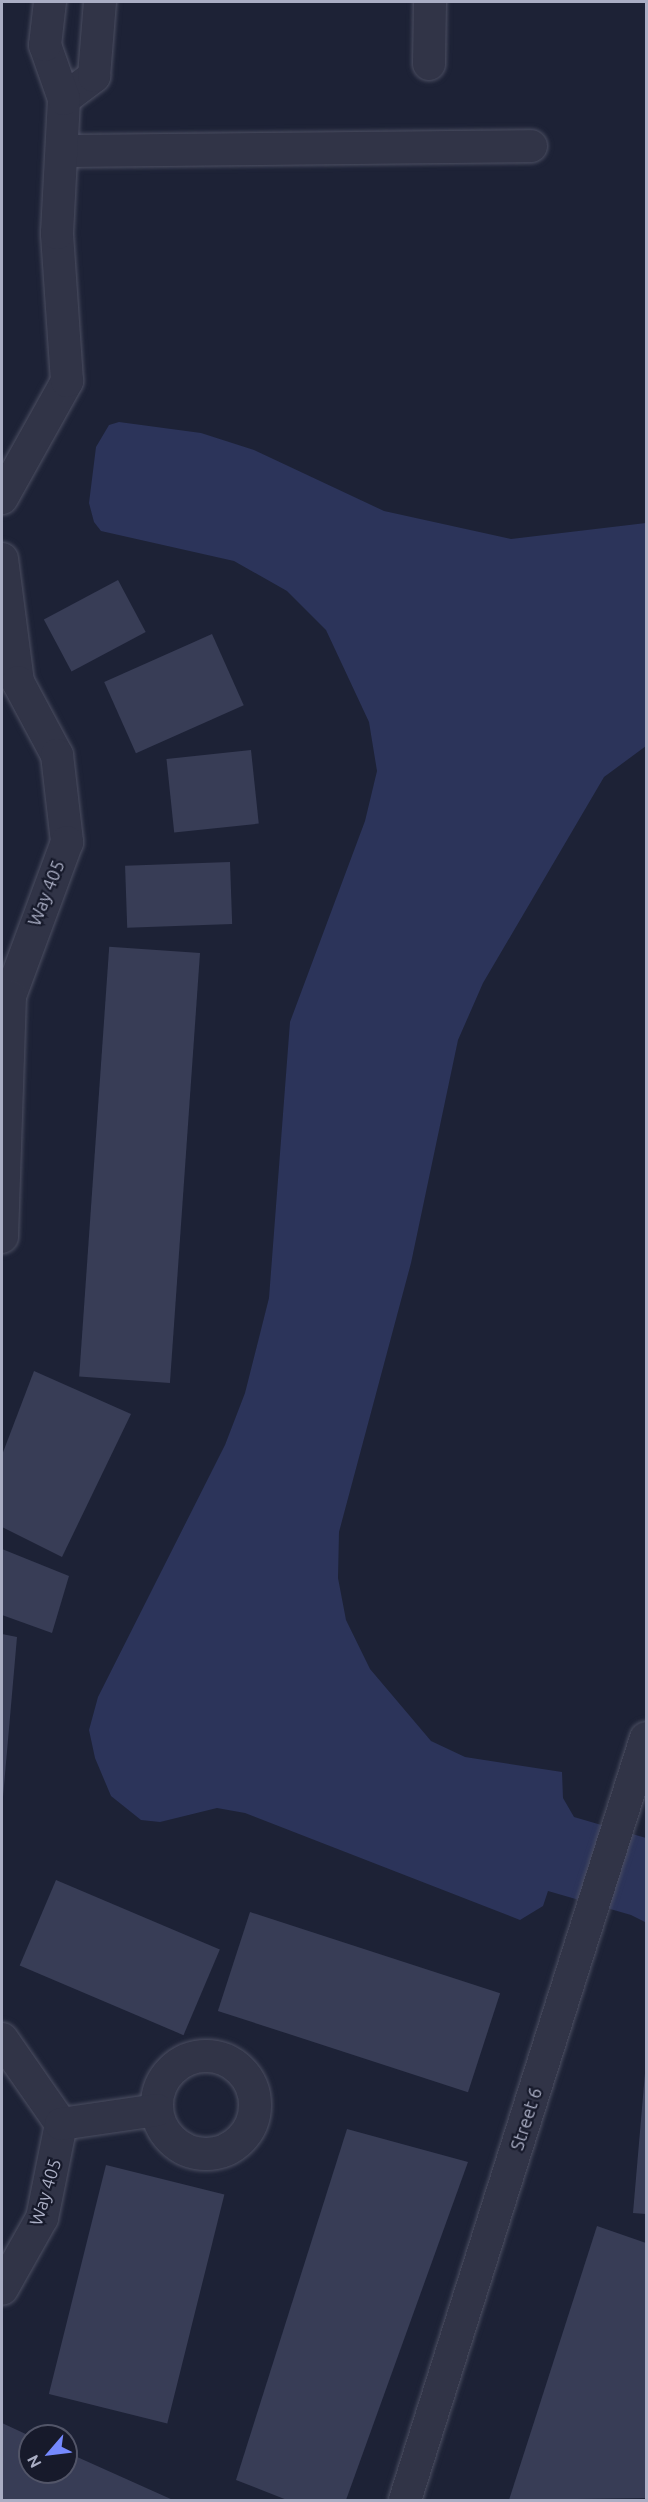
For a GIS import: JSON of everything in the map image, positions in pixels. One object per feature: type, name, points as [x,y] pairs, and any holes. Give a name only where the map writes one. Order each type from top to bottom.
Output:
[{"type":"street","points":[[2,498],[67,381],[57,233],[64,99],[45,45],[50,2]]},
{"type":"street","points":[[64,99],[94,76],[100,2]]},
{"type":"street","points":[[429,64],[430,2]]},
{"type":"street","points":[[62,152],[531,146]]},
{"type":"street","name":"Way 405","points":[[2,559],[18,682],[57,755],[67,842],[10,996],[2,1237]]},
{"type":"street","name":"Street 6","points":[[405,2500],[646,1738]]},
{"type":"street","points":[[2,2039],[61,2124],[157,2110]]},
{"type":"street","name":"Way 405","points":[[2,2289],[42,2218],[61,2124]]},
{"type":"water","points":[[119,422],[201,433],[254,450],[384,511],[511,539],[646,523],[646,746],[604,777],[483,983],[458,1040],[411,1263],[339,1532],[338,1578],[346,1620],[370,1669],[431,1741],[465,1757],[562,1772],[563,1798],[574,1817],[646,1838],[646,1944],[645,1922],[631,1915],[548,1891],[543,1906],[520,1920],[245,1813],[217,1808],[160,1822],[141,1820],[111,1796],[95,1758],[89,1730],[98,1697],[225,1445],[245,1393],[269,1298],[290,1022],[365,821],[377,771],[369,722],[326,630],[287,591],[234,561],[101,531],[94,522],[89,503],[96,447],[109,425]]},
{"type":"building","points":[[118,580],[146,632],[72,672],[44,619]]},
{"type":"building","points":[[212,634],[244,705],[136,753],[104,682]]},
{"type":"building","points":[[251,750],[259,824],[174,832],[166,759]]},
{"type":"building","points":[[230,862],[232,924],[127,928],[125,866]]},
{"type":"building","points":[[109,947],[200,953],[170,1383],[79,1377]]},
{"type":"building","points":[[34,1371],[131,1414],[62,1557],[2,1527],[2,1455]]},
{"type":"building","points":[[2,1549],[69,1576],[52,1633],[2,1615]]},
{"type":"building","points":[[2,1634],[17,1637],[3,1797],[2,1797]]},
{"type":"building","points":[[56,1880],[220,1950],[184,2035],[20,1966]]},
{"type":"building","points":[[250,1912],[500,1993],[468,2092],[218,2011]]},
{"type":"building","points":[[646,2073],[646,2214],[633,2213]]},
{"type":"building","points":[[347,2129],[468,2162],[346,2500],[287,2500],[236,2480]]},
{"type":"building","points":[[106,2165],[224,2195],[167,2424],[49,2394]]},
{"type":"building","points":[[597,2226],[646,2243],[646,2498],[509,2500]]},
{"type":"building","points":[[2,2423],[18,2430],[18,2484],[78,2484],[78,2457],[173,2500],[2,2500]]}]
